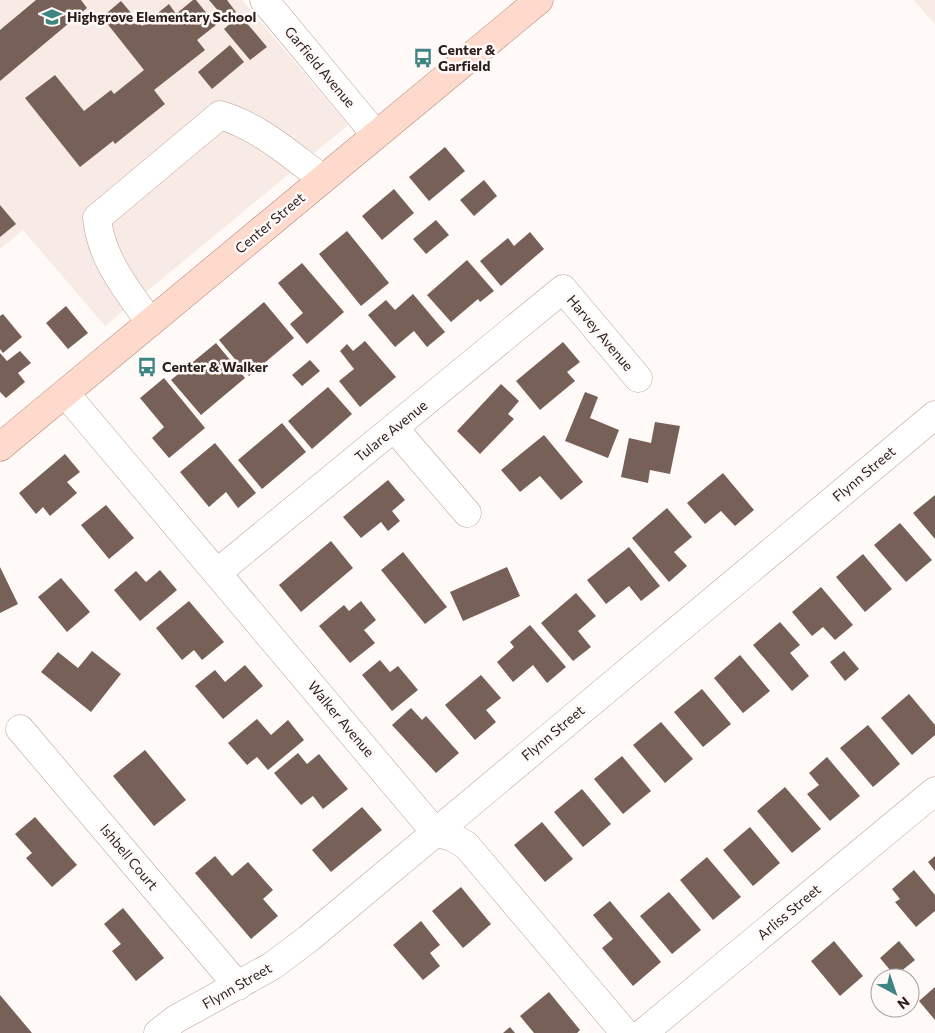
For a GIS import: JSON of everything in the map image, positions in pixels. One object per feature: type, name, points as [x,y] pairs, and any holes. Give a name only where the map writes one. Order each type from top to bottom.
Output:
[{"type":"main road","name":"Center Street","points":[[0,447],[539,0]]},
{"type":"street","name":"Garfield Avenue","points":[[264,0],[376,135]]},
{"type":"street","points":[[150,322],[116,275],[99,238],[97,218],[212,121],[220,115],[242,122],[323,179]]},
{"type":"street","name":"Harvey Avenue","points":[[563,289],[638,378]]},
{"type":"street","name":"Tulare Avenue","points":[[218,572],[563,289]]},
{"type":"street","name":"Walker Avenue","points":[[65,392],[435,832],[452,837],[466,845],[625,1033]]},
{"type":"street","name":"Flynn Street","points":[[158,1033],[176,1019],[272,966],[308,939],[935,415]]},
{"type":"street","points":[[394,429],[467,513]]},
{"type":"street","name":"Ishbell Court","points":[[20,729],[238,986]]},
{"type":"street","name":"Arliss Street","points":[[643,1033],[935,790]]},
{"type":"shaded area","points":[[0,0],[242,0],[348,125],[105,326],[23,230],[0,249]]},
{"type":"shaded area","points":[[913,0],[935,0],[935,24]]},
{"type":"building","name":"Highgrove Elementary School","points":[[36,0],[81,0],[87,8],[0,81],[0,30]]},
{"type":"building","name":"Highgrove Elementary School","points":[[193,0],[196,0],[216,25],[197,40],[205,50],[154,90],[165,104],[115,144],[113,141],[80,167],[25,98],[55,75],[84,111],[111,90],[114,94],[144,70],[102,17],[121,1],[142,26],[169,4],[176,14]]},
{"type":"building","name":"Highgrove Elementary School","points":[[209,0],[227,0],[236,12],[226,20]]},
{"type":"building","name":"Highgrove Elementary School","points":[[240,15],[267,47],[250,60],[224,29]]},
{"type":"building","name":"Highgrove Elementary School","points":[[230,45],[244,62],[212,89],[198,72]]},
{"type":"building","points":[[445,147],[465,171],[429,201],[409,177]]},
{"type":"building","points":[[484,180],[497,196],[474,216],[460,200]]},
{"type":"building","points":[[394,189],[414,213],[382,240],[362,216]]},
{"type":"building","points":[[0,205],[16,224],[0,237]]},
{"type":"building","points":[[436,220],[449,235],[426,254],[413,239]]},
{"type":"building","points":[[347,231],[389,283],[361,306],[319,254]]},
{"type":"building","points":[[530,232],[544,249],[501,286],[480,261],[508,238],[514,246]]},
{"type":"building","points":[[467,260],[494,291],[480,302],[478,299],[451,322],[427,295]]},
{"type":"building","points":[[302,263],[344,312],[307,344],[290,324],[303,313],[278,283]]},
{"type":"building","points":[[413,294],[445,332],[427,347],[414,331],[395,347],[368,315],[386,300],[395,310]]},
{"type":"building","points":[[264,302],[294,338],[249,376],[219,340]]},
{"type":"building","points":[[66,306],[88,333],[68,349],[46,323]]},
{"type":"building","points":[[3,314],[22,337],[3,353],[0,349],[0,316]]},
{"type":"building","points":[[365,341],[396,377],[360,407],[339,381],[354,369],[340,351],[347,344],[353,351]]},
{"type":"building","points":[[563,342],[580,362],[567,372],[575,381],[540,410],[516,381]]},
{"type":"building","points":[[216,343],[245,378],[201,415],[171,380]]},
{"type":"building","points":[[20,351],[31,363],[18,373],[25,382],[6,398],[0,392],[0,353],[7,361]]},
{"type":"building","points":[[310,360],[320,371],[302,386],[292,375]]},
{"type":"building","points":[[164,378],[205,428],[169,458],[152,438],[164,427],[140,398]]},
{"type":"building","points":[[501,384],[519,401],[508,414],[514,419],[480,454],[457,431]]},
{"type":"building","points":[[328,387],[352,414],[312,449],[288,421]]},
{"type":"building","points":[[585,392],[598,397],[590,418],[619,430],[608,458],[565,441]]},
{"type":"building","points":[[655,422],[680,426],[670,474],[650,470],[648,483],[621,477],[629,438],[651,443]]},
{"type":"building","points":[[282,423],[306,452],[262,489],[238,460]]},
{"type":"building","points":[[544,435],[583,482],[561,500],[540,476],[520,492],[501,470]]},
{"type":"building","points":[[215,443],[256,493],[238,508],[226,492],[209,507],[180,472]]},
{"type":"building","points":[[65,454],[80,472],[67,482],[77,493],[50,516],[43,507],[36,514],[19,493]]},
{"type":"building","points":[[723,473],[754,510],[735,526],[721,511],[705,524],[687,503]]},
{"type":"building","points":[[388,480],[405,500],[392,511],[400,521],[388,531],[381,522],[361,538],[343,517]]},
{"type":"building","points":[[935,495],[935,539],[913,513]]},
{"type":"building","points":[[106,505],[134,538],[109,559],[81,525]]},
{"type":"building","points":[[667,508],[692,537],[674,552],[687,566],[669,582],[632,538]]},
{"type":"building","points":[[900,523],[932,560],[906,582],[874,545]]},
{"type":"building","points":[[331,541],[353,568],[301,612],[279,585]]},
{"type":"building","points":[[629,547],[660,586],[641,601],[629,586],[606,604],[587,580]]},
{"type":"building","points":[[403,552],[447,607],[425,624],[381,570]]},
{"type":"building","points":[[863,554],[892,589],[865,612],[836,577]]},
{"type":"building","points":[[0,567],[18,604],[0,613]]},
{"type":"building","points":[[507,567],[520,596],[463,621],[450,592]]},
{"type":"building","points":[[160,570],[177,590],[140,621],[114,590],[136,571],[146,582]]},
{"type":"building","points":[[61,578],[90,612],[67,632],[38,597]]},
{"type":"building","points":[[821,587],[853,625],[835,640],[823,627],[812,636],[792,612]]},
{"type":"building","points":[[576,593],[596,616],[578,631],[591,647],[573,661],[541,623]]},
{"type":"building","points":[[189,601],[224,642],[202,660],[194,650],[182,660],[156,628]]},
{"type":"building","points":[[361,601],[376,620],[364,630],[375,643],[350,663],[319,626],[344,605],[349,611]]},
{"type":"building","points":[[780,622],[800,645],[790,653],[809,676],[792,691],[753,645]]},
{"type":"building","points":[[530,625],[566,667],[547,683],[533,665],[513,682],[497,662],[514,647],[510,642]]},
{"type":"building","points":[[92,651],[121,674],[91,712],[41,672],[58,652],[78,668]]},
{"type":"building","points":[[844,651],[859,669],[845,681],[830,662]]},
{"type":"building","points":[[740,655],[770,691],[743,713],[714,678]]},
{"type":"building","points":[[380,660],[390,672],[398,666],[418,690],[392,711],[362,675]]},
{"type":"building","points":[[245,665],[263,686],[223,719],[195,686],[215,670],[225,682]]},
{"type":"building","points":[[481,675],[501,698],[486,710],[496,722],[475,740],[445,705]]},
{"type":"building","points":[[702,689],[731,724],[703,747],[674,712]]},
{"type":"building","points":[[909,694],[935,725],[935,735],[912,755],[881,718]]},
{"type":"building","points":[[411,708],[422,720],[426,716],[459,753],[436,773],[392,725]]},
{"type":"building","points":[[257,719],[271,735],[288,720],[304,740],[268,770],[257,757],[247,765],[228,743]]},
{"type":"building","points":[[661,722],[693,759],[665,783],[633,745]]},
{"type":"building","points":[[868,725],[900,764],[873,787],[840,748]]},
{"type":"building","points":[[145,750],[186,800],[154,826],[113,776]]},
{"type":"building","points":[[298,753],[307,764],[319,754],[348,789],[323,809],[313,796],[301,805],[274,773]]},
{"type":"building","points":[[622,756],[651,791],[623,814],[594,779]]},
{"type":"building","points":[[827,757],[860,796],[830,821],[807,794],[819,785],[809,773]]},
{"type":"building","points":[[785,787],[821,829],[792,853],[757,811]]},
{"type":"building","points":[[582,789],[611,824],[583,847],[554,812]]},
{"type":"building","points":[[362,807],[382,830],[331,872],[312,850]]},
{"type":"building","points":[[35,817],[77,865],[52,887],[26,858],[32,853],[15,834]]},
{"type":"building","points":[[542,822],[573,859],[545,882],[514,845]]},
{"type":"building","points":[[750,827],[780,863],[753,886],[723,850]]},
{"type":"building","points":[[215,856],[232,876],[248,862],[273,890],[263,899],[278,916],[251,939],[195,873]]},
{"type":"building","points":[[935,856],[935,871],[928,862]]},
{"type":"building","points":[[707,857],[741,897],[713,920],[680,880]]},
{"type":"building","points":[[914,870],[935,895],[935,911],[916,927],[895,902],[900,899],[892,889]]},
{"type":"building","points":[[461,887],[491,924],[463,948],[432,911]]},
{"type":"building","points":[[669,892],[701,930],[672,954],[640,916]]},
{"type":"building","points":[[610,901],[661,962],[633,986],[602,948],[613,939],[593,915]]},
{"type":"building","points":[[123,908],[164,958],[136,981],[112,951],[121,944],[104,924]]},
{"type":"building","points":[[421,921],[440,945],[430,953],[440,966],[423,980],[393,945]]},
{"type":"building","points":[[834,941],[863,976],[840,996],[811,961]]},
{"type":"building","points":[[899,941],[915,960],[905,968],[888,968],[880,958]]},
{"type":"building","points":[[935,987],[935,1020],[920,1002]]},
{"type":"building","points":[[549,992],[580,1030],[577,1033],[534,1033],[520,1016]]},
{"type":"building","points":[[0,995],[32,1033],[0,1033]]},
{"type":"building","points":[[510,1027],[515,1033],[503,1033]]},
{"type":"place","name":"Highgrove Elementary School","points":[[52,17]]},
{"type":"place","name":"Center & Garfield","points":[[423,58]]},
{"type":"place","name":"Center & Walker","points":[[147,367]]}]
